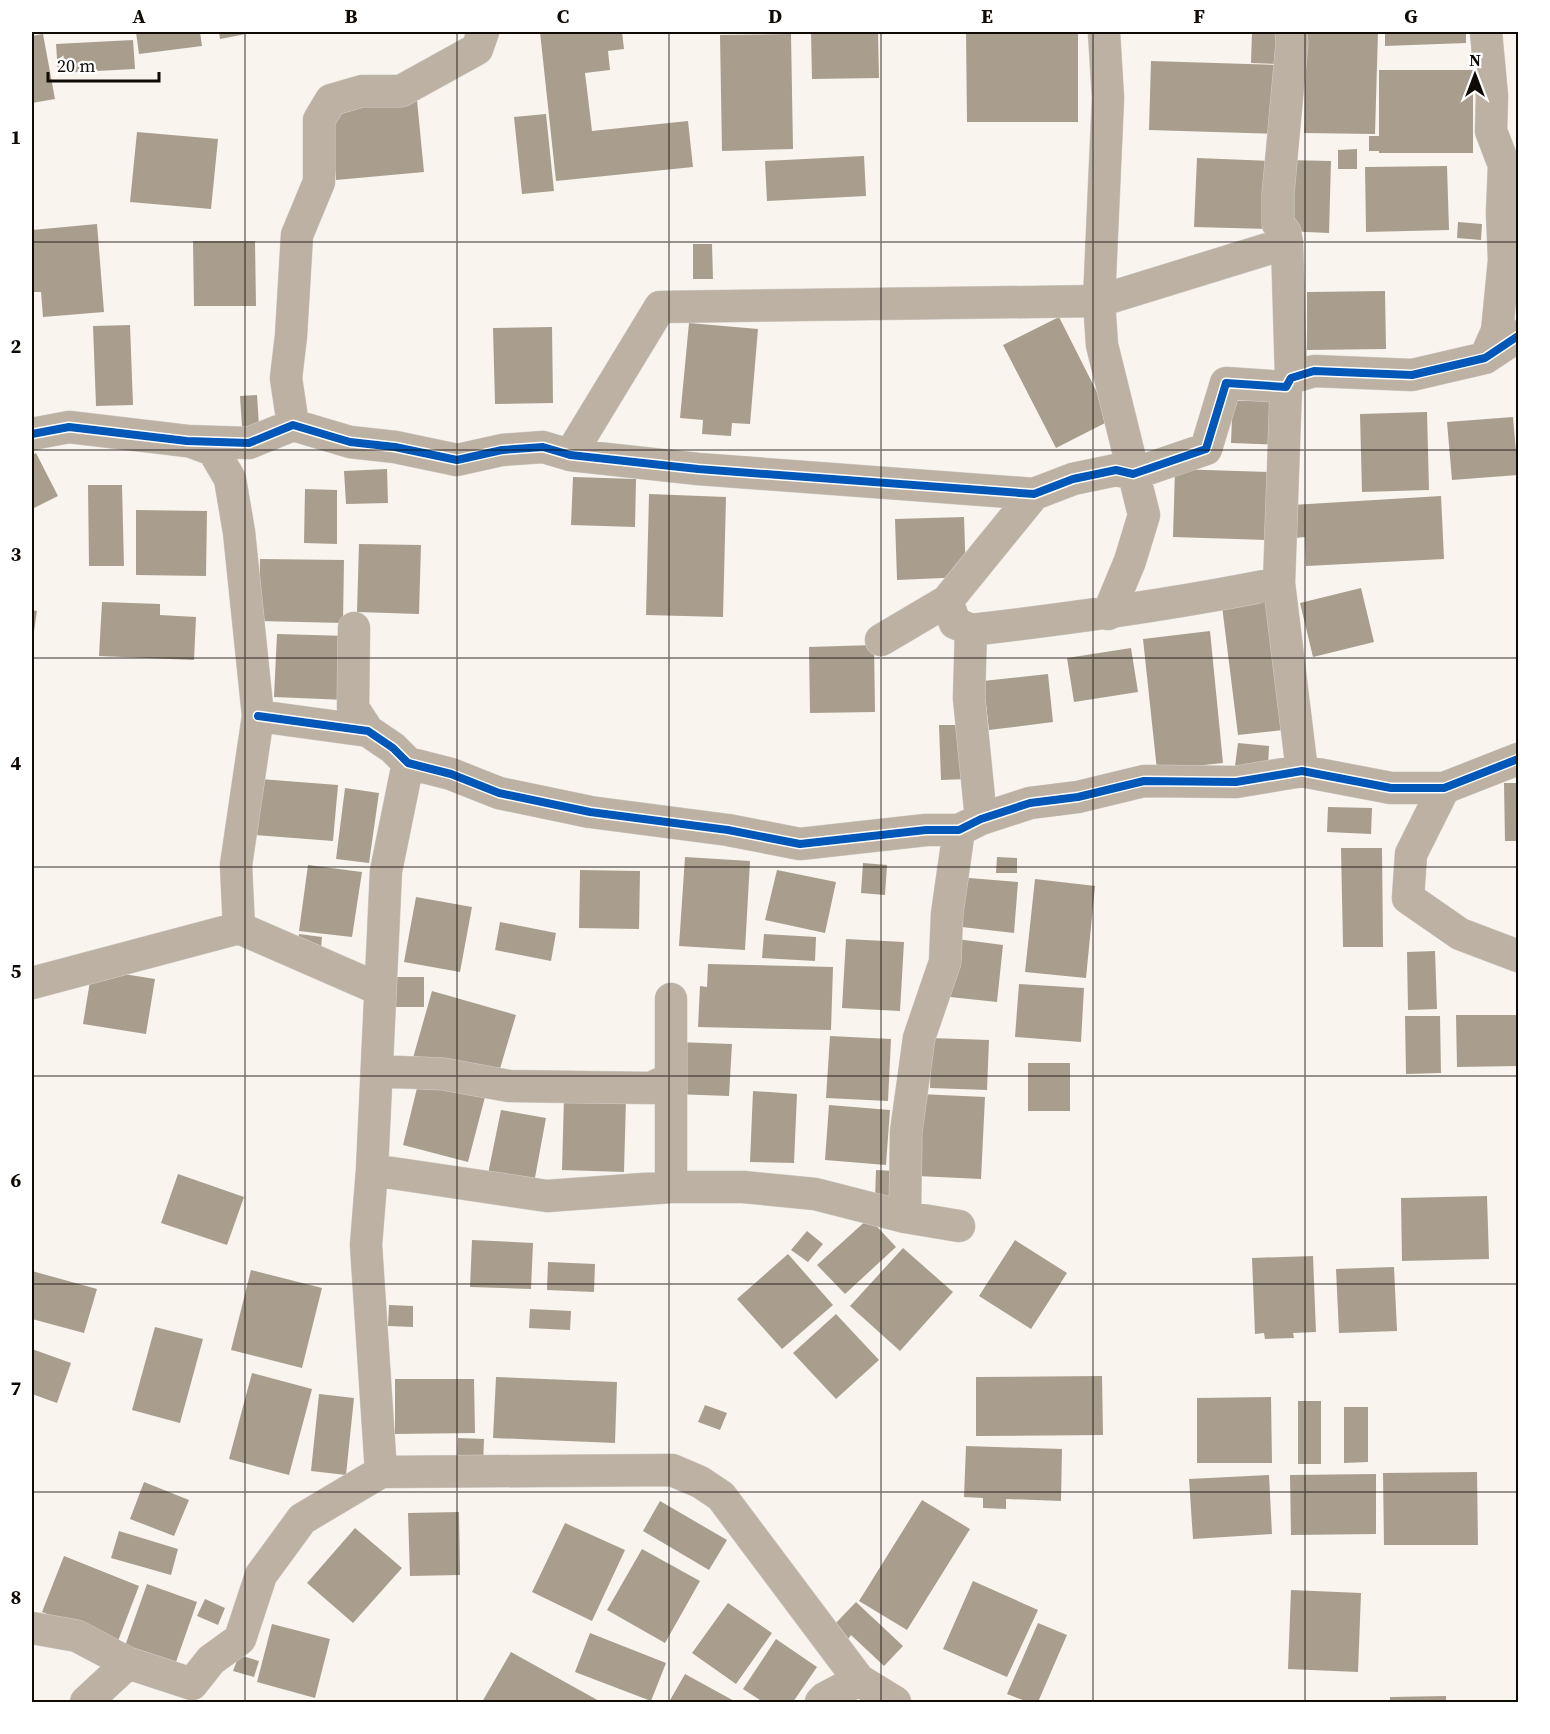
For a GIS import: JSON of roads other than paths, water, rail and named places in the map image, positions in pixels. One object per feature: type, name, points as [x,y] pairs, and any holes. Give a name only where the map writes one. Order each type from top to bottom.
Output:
[{"type":"street","points":[[293,425],[286,378],[297,235],[320,182],[320,120],[331,100],[362,91],[401,91],[477,49],[483,32]]},
{"type":"street","points":[[1104,32],[1108,98],[1099,301],[1102,345],[1144,515],[1130,561],[1108,614]]},
{"type":"street","points":[[1290,32],[1292,44],[1278,194],[1278,224],[1285,232],[1287,243],[1289,383],[1279,583],[1302,771]]},
{"type":"street","points":[[1485,357],[1497,331],[1511,261],[1502,213],[1504,165],[1491,131],[1492,96],[1486,32]]},
{"type":"street","points":[[570,455],[660,307],[1099,301],[1287,243]]},
{"type":"street","points":[[32,434],[69,427],[187,441],[249,443],[293,425],[350,442],[395,447],[457,460],[502,450],[543,447],[570,455],[698,469],[1034,494],[1073,479],[1116,470],[1133,474],[1206,449],[1226,383],[1289,383],[1314,371],[1412,375],[1485,357],[1518,336]]},
{"type":"street","points":[[187,441],[213,450],[230,479],[239,532],[258,716],[236,865],[239,928]]},
{"type":"street","points":[[881,640],[947,601],[1034,494]]},
{"type":"street","points":[[947,601],[955,623],[971,630],[1108,614],[1279,583]]},
{"type":"street","points":[[354,628],[353,708],[368,731],[393,748],[408,763],[451,774],[499,793],[567,807],[728,830],[800,844],[970,824],[1030,803],[1078,797],[1144,781],[1236,782],[1302,771],[1391,788],[1444,788],[1518,759]]},
{"type":"street","points":[[904,1217],[906,1132],[919,1038],[945,962],[947,914],[970,824],[971,630]]},
{"type":"street","points":[[258,716],[368,731]]},
{"type":"street","points":[[381,1472],[366,1245],[372,1170],[386,871],[408,763]]},
{"type":"street","points":[[1444,788],[1411,854],[1408,898],[1460,934],[1518,956]]},
{"type":"street","points":[[32,983],[239,928],[379,989]]},
{"type":"street","points":[[671,999],[671,1187]]},
{"type":"street","points":[[377,1071],[443,1074],[509,1086],[651,1088],[670,1079]]},
{"type":"street","points":[[372,1170],[547,1196],[671,1187],[743,1187],[815,1194],[904,1217],[959,1226]]},
{"type":"street","points":[[32,1628],[77,1636],[128,1663],[194,1693],[211,1660],[240,1640],[261,1575],[302,1519],[381,1472],[672,1470],[699,1482],[722,1496],[859,1680],[895,1702]]},
{"type":"street","points":[[86,1702],[128,1663]]},
{"type":"street","points":[[821,1702],[859,1680]]}]
